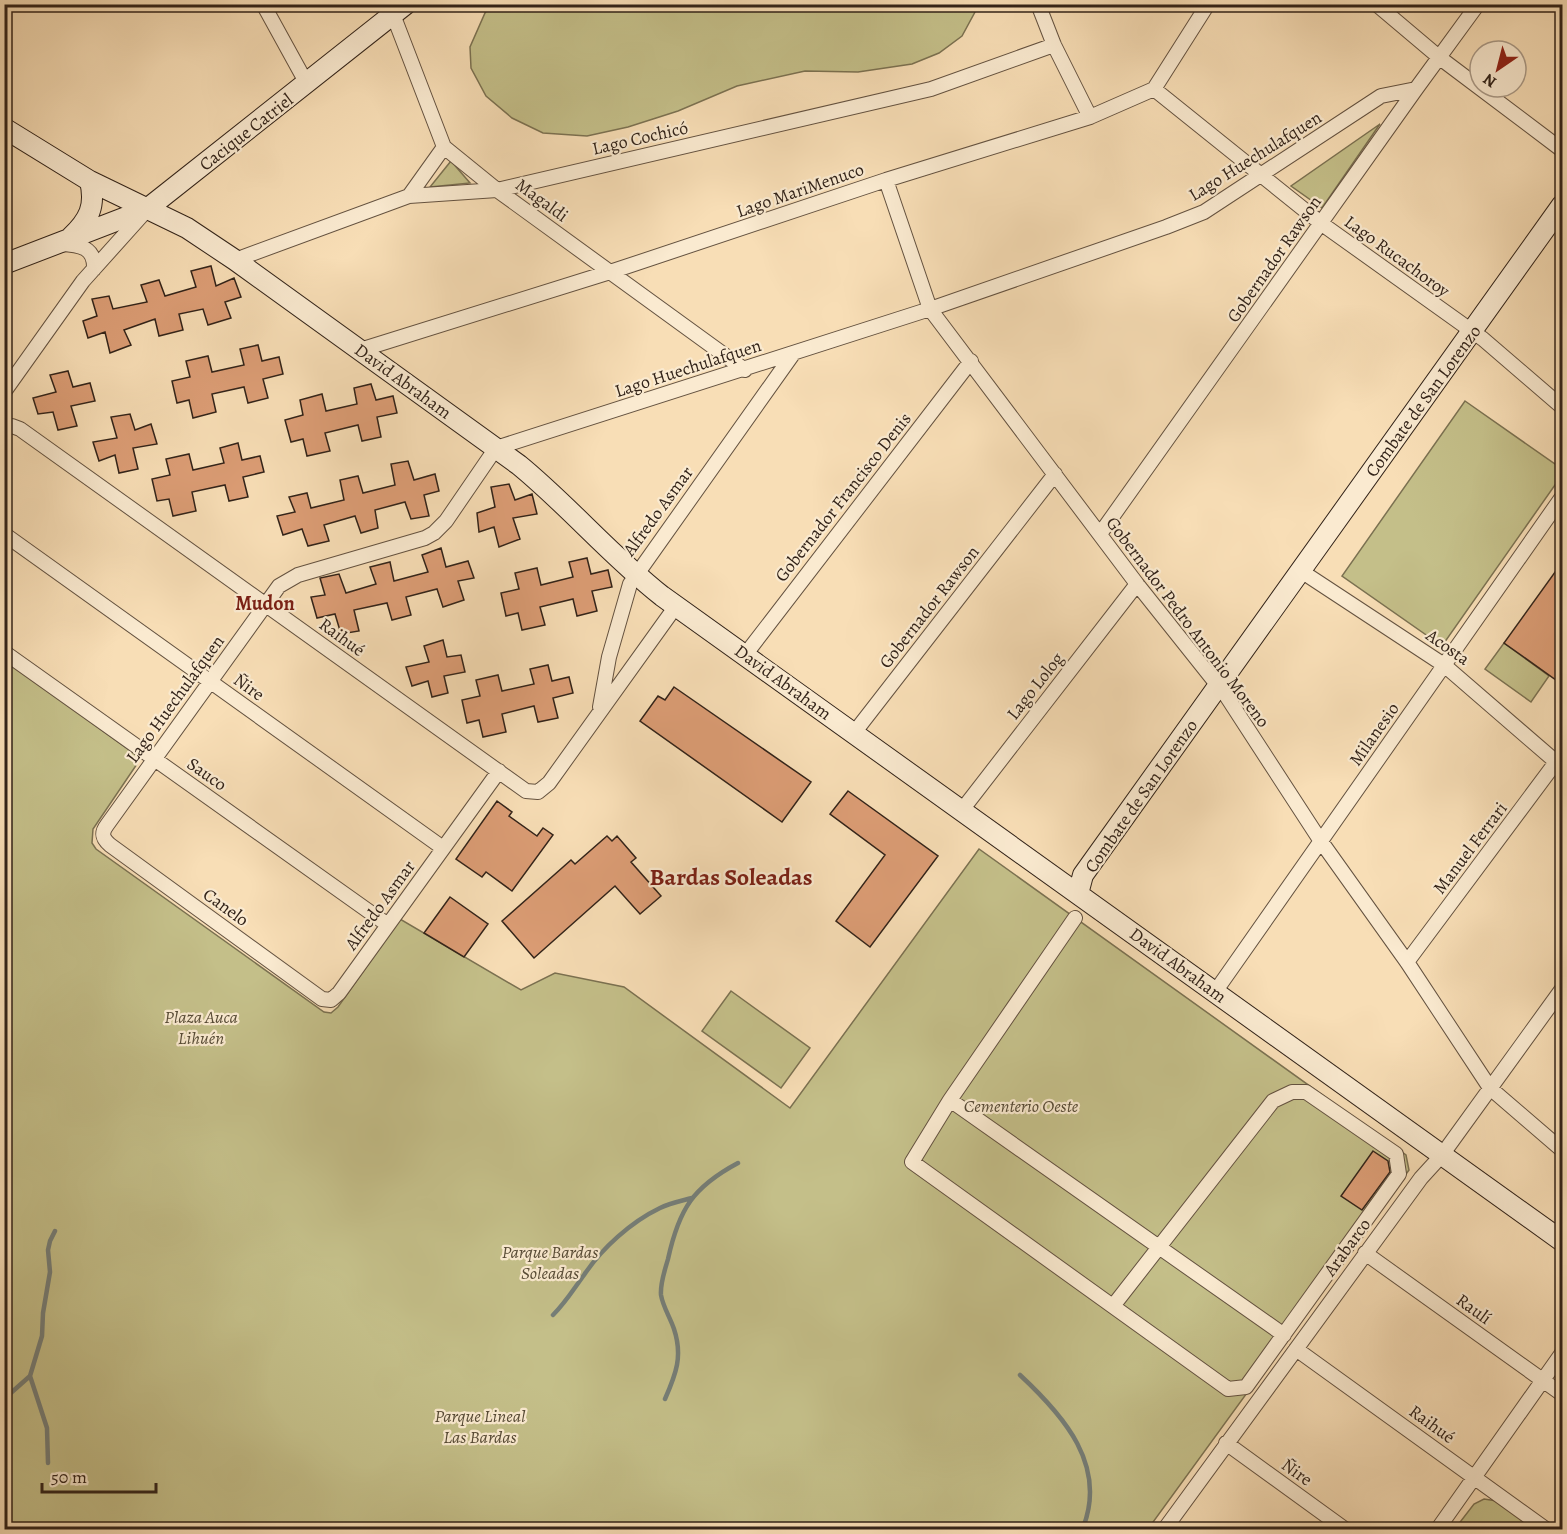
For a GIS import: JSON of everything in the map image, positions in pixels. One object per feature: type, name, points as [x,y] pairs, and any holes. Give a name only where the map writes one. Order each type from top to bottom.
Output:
[{"type":"main road","name":"Cacique Catriel","points":[[147,209],[307,84],[397,8]]},
{"type":"main road","name":"David Abraham","points":[[4,128],[90,182],[187,228],[235,260],[496,448],[549,491],[635,574],[676,606],[1563,1241]]},
{"type":"main road","points":[[64,242],[83,224],[92,208],[90,182]]},
{"type":"main road","name":"Combate de San Lorenzo","points":[[1078,894],[1083,876],[1223,692],[1478,336],[1563,205]]},
{"type":"main road","points":[[4,264],[147,209]]},
{"type":"main road","name":"Combate de San Lorenzo","points":[[1478,336],[1563,228]]},
{"type":"street","points":[[263,4],[307,84]]},
{"type":"street","points":[[1038,4],[1054,45],[1090,117]]},
{"type":"street","points":[[1154,89],[1208,4]]},
{"type":"street","points":[[1376,4],[1440,58],[1563,150]]},
{"type":"street","name":"Gobernador Rawson","points":[[1100,534],[1478,4]]},
{"type":"street","points":[[397,8],[444,147],[409,196]]},
{"type":"street","name":"Lago Cochicó","points":[[235,260],[409,196],[497,190],[931,89],[1054,45]]},
{"type":"street","name":"Lago MariMenuco","points":[[360,350],[610,272],[886,180],[1090,117],[1154,89]]},
{"type":"street","name":"Lago Rucachoroy","points":[[1154,89],[1322,224],[1478,336],[1563,407]]},
{"type":"street","name":"Lago Huechulafquen","points":[[103,837],[104,829],[279,586],[298,575],[434,533],[446,521],[496,448],[930,309],[1204,212],[1381,96],[1416,89]]},
{"type":"street","name":"Magaldi","points":[[444,147],[497,190],[745,370]]},
{"type":"street","name":"Gobernador Pedro Antonio Moreno","points":[[886,180],[930,309],[1137,584],[1223,692],[1320,840],[1407,962],[1491,1088],[1563,1150]]},
{"type":"street","name":"Cacique Catriel","points":[[4,392],[94,268],[147,209]]},
{"type":"street","points":[[64,242],[91,252],[94,268]]},
{"type":"street","name":"Alfredo Asmar","points":[[600,710],[606,670],[627,590],[635,574],[793,354]]},
{"type":"street","name":"Gobernador Francisco Denis","points":[[745,655],[971,361]]},
{"type":"street","name":"Raihué","points":[[6,426],[20,429],[526,791],[538,792]]},
{"type":"street","name":"Gobernador Rawson","points":[[854,733],[1055,474]]},
{"type":"street","name":"Milanesio","points":[[1215,992],[1563,497]]},
{"type":"street","name":"Ñire","points":[[4,534],[443,848]]},
{"type":"street","name":"Acosta","points":[[1307,575],[1444,665],[1561,761]]},
{"type":"street","name":"Lago Lolog","points":[[962,810],[1137,584]]},
{"type":"street","name":"Alfredo Asmar","points":[[538,792],[549,783],[676,606]]},
{"type":"street","name":"Sauco","points":[[4,652],[388,925]]},
{"type":"street","name":"Manuel Ferrari","points":[[1407,962],[1561,761]]},
{"type":"street","name":"Alfredo Asmar","points":[[331,1000],[339,993],[499,771]]},
{"type":"street","name":"Canelo","points":[[103,837],[110,845],[322,999],[331,1000]]},
{"type":"street","points":[[1075,918],[950,1100],[912,1162],[1228,1389],[1246,1388],[1399,1174],[1396,1154],[1306,1092],[1292,1092],[1273,1101],[1113,1306]]},
{"type":"street","name":"Arabarco","points":[[1164,1530],[1365,1253],[1421,1178],[1442,1155],[1563,989]]},
{"type":"street","points":[[950,1100],[1284,1335]]},
{"type":"street","name":"Raulí","points":[[1365,1253],[1563,1394]]},
{"type":"street","name":"Raihué","points":[[1296,1349],[1547,1530]]},
{"type":"street","points":[[1437,1530],[1563,1353]]},
{"type":"street","name":"Ñire","points":[[1226,1443],[1346,1530]]},
{"type":"green space","points":[[491,5],[976,5],[975,12],[962,36],[939,53],[912,64],[858,72],[805,71],[737,86],[678,111],[628,127],[587,136],[543,133],[512,118],[486,96],[471,68],[470,47]]},
{"type":"green space","points":[[1380,124],[1322,208],[1291,186]]},
{"type":"green space","points":[[451,161],[470,183],[430,187]]},
{"type":"green space","points":[[1465,401],[1562,469],[1562,475],[1442,646],[1342,576]]},
{"type":"green space","points":[[1504,643],[1549,676],[1531,702],[1485,669]]},
{"type":"green space","name":"Parque Bardas Soleadas","points":[[4,659],[136,755],[137,764],[93,829],[92,843],[96,849],[324,1012],[331,1013],[338,1007],[400,919],[521,990],[555,973],[624,987],[790,1108],[979,849],[1406,1155],[1409,1170],[1148,1529],[5,1529]]},
{"type":"green space","points":[[731,991],[810,1048],[781,1088],[702,1031]]},
{"type":"green space","points":[[1484,1499],[1497,1501],[1536,1530],[1454,1530],[1474,1504]]},
{"type":"building","points":[[211,266],[216,286],[234,278],[241,297],[225,302],[231,318],[208,325],[203,309],[179,314],[183,330],[159,336],[155,319],[124,330],[131,345],[110,353],[105,332],[88,338],[83,321],[97,316],[92,299],[109,296],[113,309],[147,302],[141,285],[159,280],[165,296],[196,287],[191,271]]},
{"type":"building","points":[[258,345],[262,361],[279,357],[283,374],[263,379],[268,398],[248,403],[244,387],[212,394],[216,412],[193,418],[189,400],[177,403],[172,381],[190,377],[186,361],[208,356],[212,372],[244,365],[240,349]]},
{"type":"building","points":[[68,371],[73,387],[90,383],[95,401],[71,406],[77,426],[58,430],[53,412],[38,414],[33,398],[56,392],[50,375]]},
{"type":"building","points":[[371,384],[376,400],[393,396],[397,413],[377,417],[381,437],[362,441],[358,425],[325,433],[330,451],[307,456],[303,439],[291,442],[285,420],[303,415],[300,400],[322,394],[326,411],[357,404],[354,388]]},
{"type":"building","points":[[130,414],[135,430],[151,424],[157,444],[133,448],[138,469],[119,473],[115,455],[99,461],[93,442],[117,438],[111,417]]},
{"type":"building","points":[[238,443],[242,460],[260,456],[264,472],[243,477],[248,497],[229,501],[225,485],[192,492],[196,511],[173,516],[169,499],[157,501],[152,479],[170,475],[166,459],[189,454],[193,470],[224,463],[220,448]]},
{"type":"building","points":[[408,461],[414,480],[435,474],[439,491],[424,495],[429,516],[411,519],[405,502],[375,510],[378,528],[361,533],[355,516],[324,525],[329,541],[308,546],[302,529],[283,535],[277,516],[295,512],[289,497],[307,493],[311,508],[344,500],[340,480],[358,476],[363,493],[395,485],[391,464]]},
{"type":"building","points":[[509,484],[515,500],[532,494],[537,514],[513,518],[520,539],[499,547],[494,527],[479,532],[477,513],[495,507],[491,487]]},
{"type":"building","points":[[441,548],[446,567],[468,561],[474,578],[458,581],[464,600],[443,607],[437,589],[406,597],[411,615],[392,620],[387,603],[354,610],[359,631],[341,634],[335,614],[317,618],[311,597],[325,595],[320,578],[339,574],[346,593],[376,584],[370,567],[390,562],[394,581],[428,572],[422,555]]},
{"type":"building","points":[[587,558],[591,574],[608,570],[612,587],[592,591],[597,611],[577,616],[573,599],[540,607],[545,625],[522,630],[518,613],[506,616],[501,593],[519,589],[515,573],[537,568],[541,585],[573,577],[569,562]]},
{"type":"building","points":[[1563,561],[1563,607],[1556,616],[1563,620],[1563,685],[1504,643]]},
{"type":"building","points":[[443,640],[447,657],[461,655],[465,672],[444,676],[448,693],[432,697],[428,681],[412,686],[406,667],[429,662],[424,646]]},
{"type":"building","points":[[548,665],[552,681],[569,677],[573,693],[553,698],[558,718],[538,722],[534,706],[502,714],[506,732],[483,737],[479,720],[467,723],[462,700],[480,696],[476,680],[498,675],[502,691],[534,684],[530,669]]},
{"type":"building","points":[[674,687],[811,782],[782,822],[640,721],[658,696],[665,700]]},
{"type":"building","points":[[848,791],[938,856],[870,947],[836,921],[885,855],[830,814]]},
{"type":"building","points":[[497,801],[512,812],[509,816],[537,836],[543,828],[553,835],[512,891],[486,872],[482,877],[456,859]]},
{"type":"building","points":[[607,836],[612,841],[617,836],[636,858],[631,862],[661,896],[640,914],[615,886],[534,958],[502,921],[571,860],[575,864]]},
{"type":"building","points":[[450,897],[488,924],[464,957],[424,933]]},
{"type":"building","points":[[1373,1151],[1388,1161],[1390,1172],[1362,1210],[1341,1196]]},
{"type":"waterway","points":[[665,1399],[675,1373],[678,1356],[677,1339],[661,1295],[662,1281],[672,1242],[677,1226],[690,1201],[710,1181],[738,1163]]},
{"type":"waterway","points":[[553,1315],[599,1255],[618,1237],[638,1221],[660,1208],[692,1198]]},
{"type":"waterway","points":[[48,1463],[47,1428],[30,1376],[42,1336],[43,1313],[50,1272],[48,1250],[55,1231]]},
{"type":"waterway","points":[[1020,1375],[1052,1407],[1066,1425],[1086,1463],[1090,1484],[1089,1507],[1082,1530]]},
{"type":"waterway","points":[[4,1399],[30,1376]]},
{"type":"district","name":"Mudon","points":[[265,603]]},
{"type":"district","name":"Bardas Soleadas","points":[[731,877]]},
{"type":"park label","name":"Plaza Auca Lihuén","points":[[201,1027]]},
{"type":"park label","name":"Cementerio Oeste","points":[[1021,1106]]},
{"type":"park label","name":"Parque Lineal Las Bardas","points":[[480,1426]]}]
